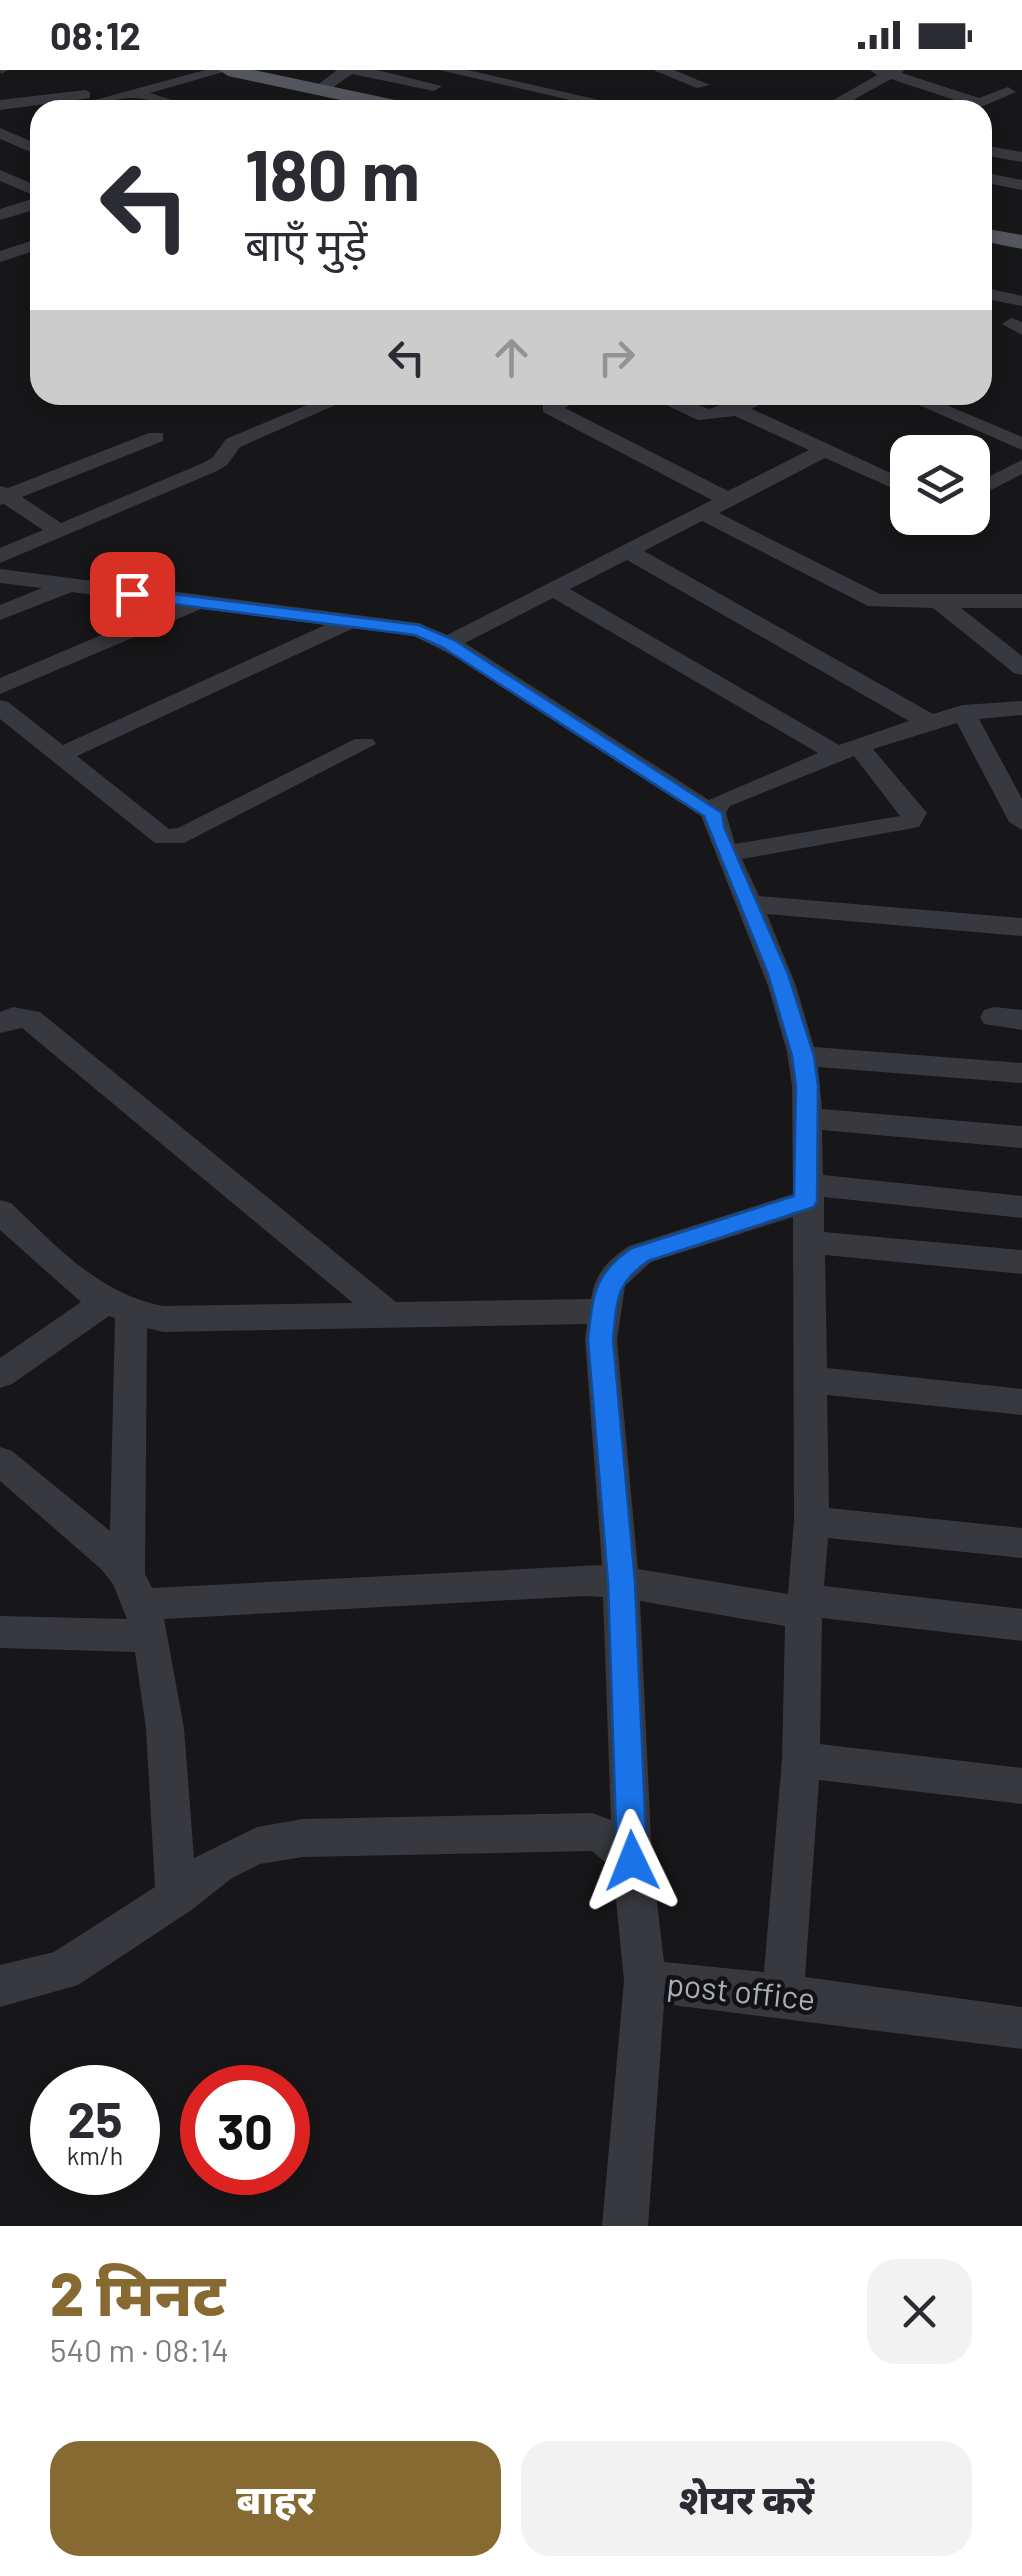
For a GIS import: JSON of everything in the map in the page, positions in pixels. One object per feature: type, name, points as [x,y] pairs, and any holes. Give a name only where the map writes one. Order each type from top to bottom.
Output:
[{"type":"main road","points":[[226,70],[367,100]]},
{"type":"main road","points":[[992,236],[1022,242]]},
{"type":"street","points":[[107,100],[226,70]]},
{"type":"street","points":[[320,90],[347,70]]},
{"type":"street","points":[[355,70],[434,86]]},
{"type":"street","points":[[446,70],[544,84],[590,100]]},
{"type":"street","points":[[660,70],[702,85]]},
{"type":"street","points":[[840,100],[888,71],[970,100]]},
{"type":"street","points":[[972,81],[1015,94]]},
{"type":"street","points":[[44,100],[158,87]]},
{"type":"street","points":[[132,94],[153,100]]},
{"type":"street","points":[[577,100],[581,98]]},
{"type":"street","points":[[0,105],[30,102]]},
{"type":"street","points":[[1013,155],[1022,141]]},
{"type":"street","points":[[0,175],[30,188]]},
{"type":"street","points":[[992,179],[1022,186]]},
{"type":"street","points":[[0,215],[30,205]]},
{"type":"street","points":[[0,256],[30,246]]},
{"type":"street","points":[[992,294],[1022,301]]},
{"type":"street","points":[[0,556],[210,467],[220,462],[233,444],[325,405]]},
{"type":"street","points":[[556,405],[550,408],[729,500]]},
{"type":"street","points":[[676,405],[702,417],[744,405]]},
{"type":"street","points":[[930,405],[1022,444]]},
{"type":"street","points":[[736,409],[890,481]]},
{"type":"street","points":[[2,496],[156,437]]},
{"type":"street","points":[[448,643],[825,450]]},
{"type":"street","points":[[990,484],[1022,466]]},
{"type":"street","points":[[2,496],[59,531]]},
{"type":"street","points":[[703,513],[863,596],[886,603],[1022,601]]},
{"type":"street","points":[[628,551],[929,722]]},
{"type":"street","points":[[0,576],[419,630],[448,643],[713,813],[726,854],[778,974],[803,1056],[808,1118],[812,1521],[804,1606],[800,1760],[782,1995]]},
{"type":"street","points":[[0,613],[67,586]]},
{"type":"street","points":[[554,589],[850,752],[914,813],[910,822],[726,854]]},
{"type":"street","points":[[0,687],[198,602]]},
{"type":"street","points":[[940,602],[1022,668]]},
{"type":"street","points":[[60,755],[352,622]]},
{"type":"street","points":[[0,706],[157,834],[173,838],[364,744]]},
{"type":"street","points":[[713,813],[721,801],[929,722],[963,712],[1022,708]]},
{"type":"street","points":[[963,712],[1022,822]]},
{"type":"street","points":[[748,904],[1022,927]]},
{"type":"street","points":[[0,1023],[12,1017],[30,1020],[388,1314]]},
{"type":"street","points":[[803,1056],[1022,1072]]},
{"type":"street","points":[[808,1118],[1022,1138]]},
{"type":"street","points":[[645,1981],[632,1861],[621,1582],[600,1340],[608,1284],[620,1268],[640,1254],[806,1193],[1022,1207]]},
{"type":"street","points":[[0,1211],[117,1309],[164,1319],[604,1311]]},
{"type":"street","points":[[809,1242],[1022,1262]]},
{"type":"street","points":[[0,1375],[117,1309]]},
{"type":"street","points":[[117,1309],[139,1604],[164,1720],[176,1897]]},
{"type":"street","points":[[810,1380],[1022,1402]]},
{"type":"street","points":[[0,1460],[139,1604]]},
{"type":"street","points":[[812,1521],[1022,1543]]},
{"type":"street","points":[[0,1632],[139,1604],[538,1581],[621,1582],[804,1606],[1022,1625]]},
{"type":"street","points":[[800,1760],[1022,1786]]},
{"type":"street","points":[[0,1986],[63,1970],[176,1897],[218,1864],[257,1846],[303,1838],[592,1832],[612,1839],[632,1861]]},
{"type":"street","name":"post office","points":[[625,2226],[645,1981],[782,1995],[1022,2028]]},
{"type":"route","points":[[132,594],[419,630],[448,643],[713,813],[715,827],[778,974],[803,1056],[807,1086],[806,1201],[640,1254],[620,1268],[608,1284],[600,1340],[621,1582],[632,1861]]}]
